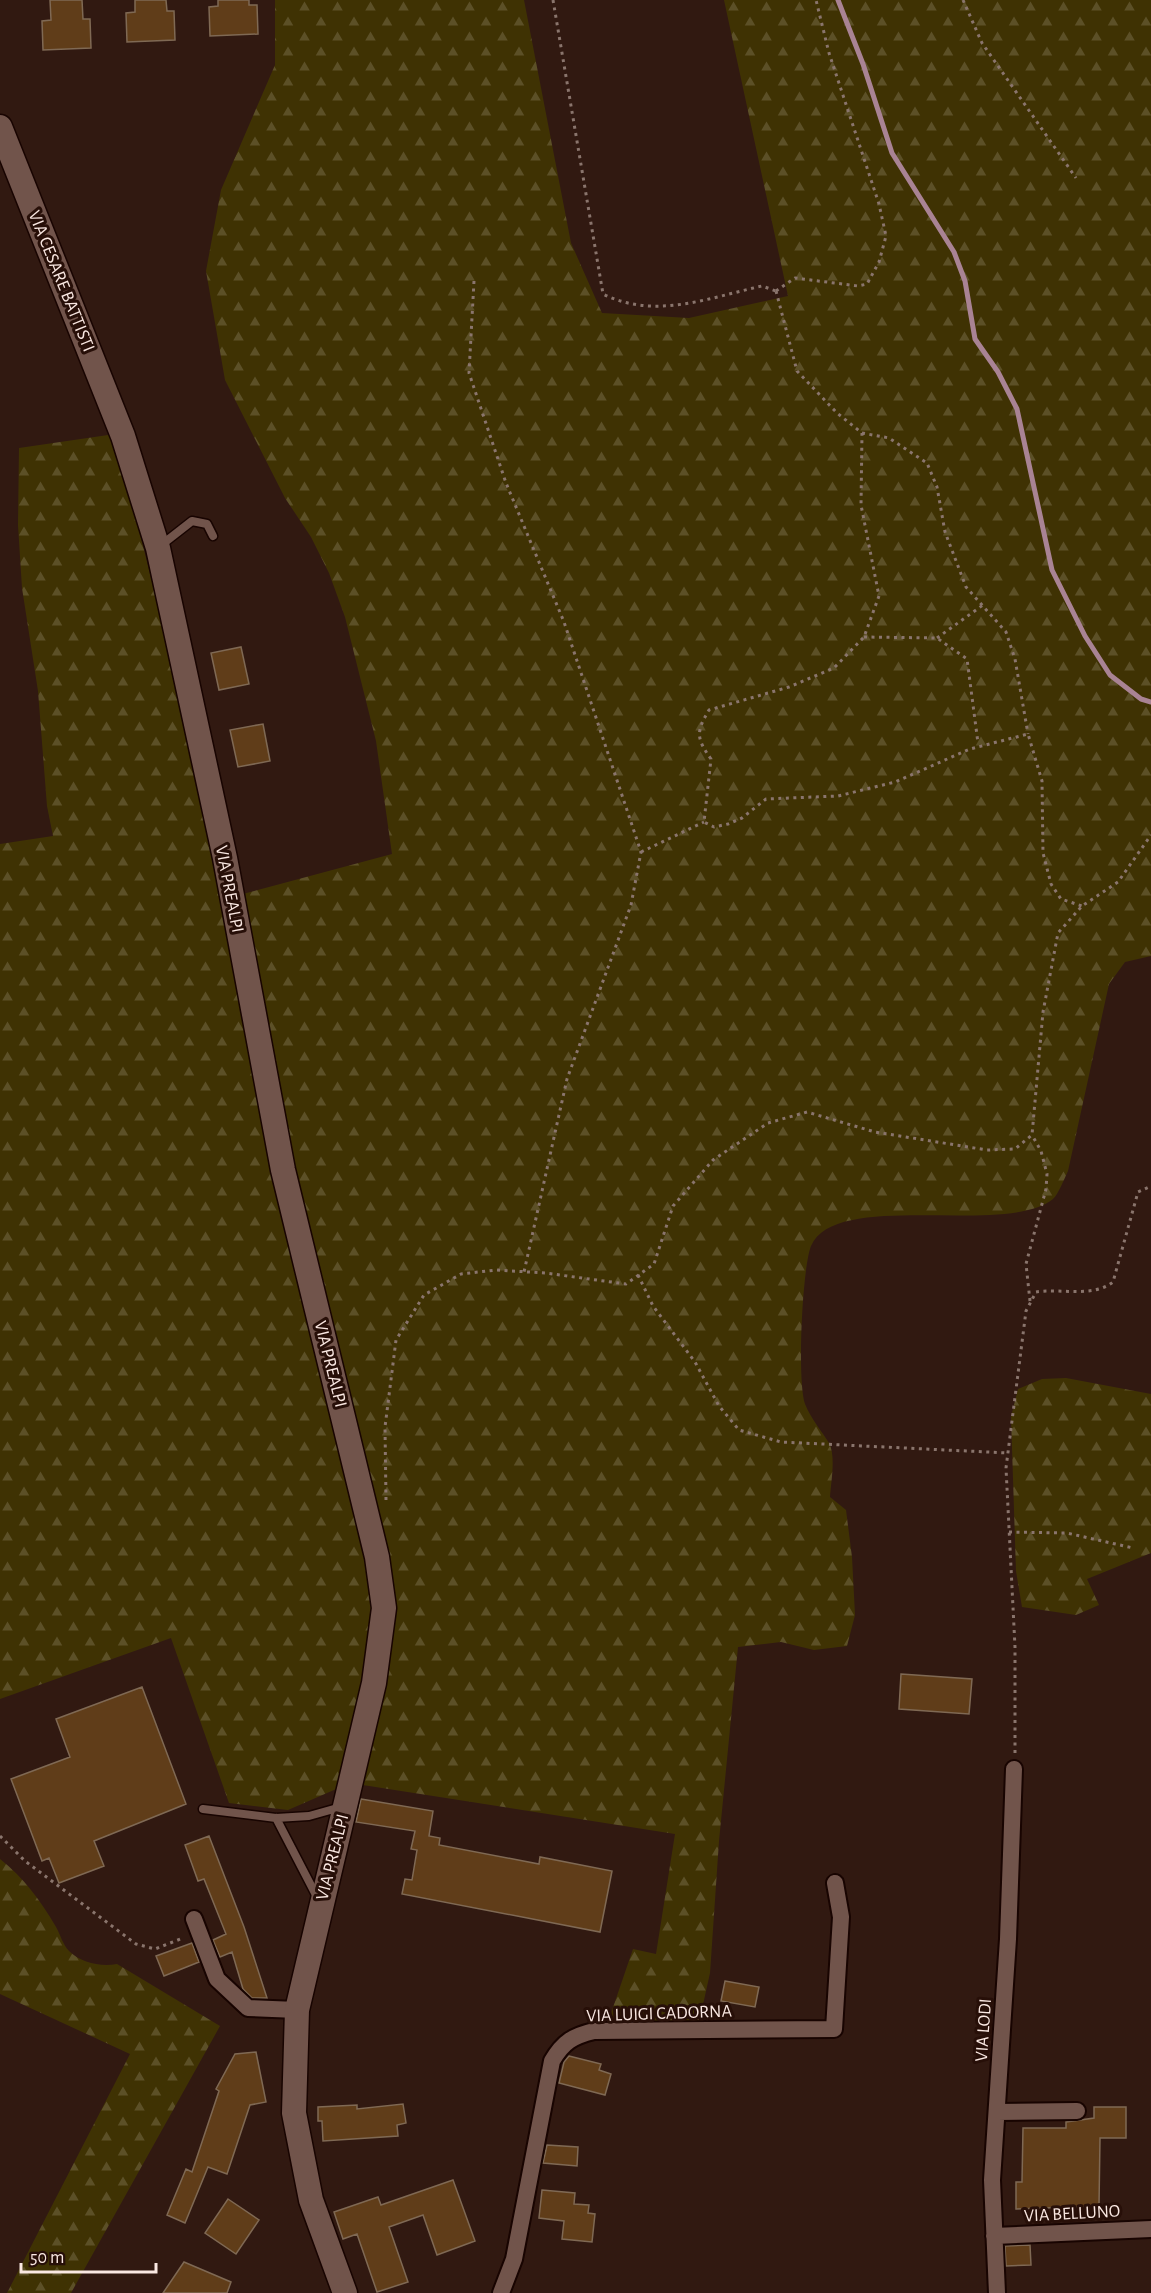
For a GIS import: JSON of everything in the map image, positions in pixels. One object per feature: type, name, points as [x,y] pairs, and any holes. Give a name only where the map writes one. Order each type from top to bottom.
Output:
[{"type":"street","name":"VIA CESARE BATTISTI","points":[[0,127],[123,436]]},
{"type":"street","name":"VIA PREALPI","points":[[123,436],[158,549],[225,858],[283,1170],[368,1517],[382,1591],[383,1629],[374,1683],[297,2010],[294,2113],[311,2200],[345,2293]]},
{"type":"street","name":"VIA LODI","points":[[997,2293],[992,2180],[1008,1939],[1014,1769]]},
{"type":"street","name":"VIA LUIGI CADORNA","points":[[501,2293],[514,2259],[552,2061],[562,2044],[575,2036],[594,2031],[834,2029],[841,1917],[835,1883]]},
{"type":"street","points":[[196,1926],[217,1979],[248,2008],[297,2010]]},
{"type":"street","points":[[997,2112],[1077,2111]]},
{"type":"street","name":"VIA BELLUNO","points":[[994,2236],[1151,2229]]},
{"type":"lane","points":[[158,549],[192,521],[207,524],[213,536]]},
{"type":"lane","points":[[203,1809],[276,1818],[309,1816],[344,1806]]},
{"type":"lane","points":[[276,1818],[321,1904]]},
{"type":"path","points":[[553,0],[603,294],[621,303],[641,308],[673,306],[762,286],[776,291]]},
{"type":"path","points":[[776,291],[795,278],[858,286],[867,284],[879,262],[886,236],[879,204],[829,53],[816,0]]},
{"type":"path","points":[[963,0],[982,43],[1076,178]]},
{"type":"path","points":[[474,280],[469,374],[506,483],[564,622],[641,852],[631,905],[567,1079],[524,1272]]},
{"type":"path","points":[[776,291],[797,371],[837,413],[862,433],[889,438],[927,463],[937,487],[945,532],[966,587],[1006,632],[1015,659],[1028,734],[1042,781],[1043,853],[1051,884],[1061,899],[1082,906]]},
{"type":"path","points":[[704,822],[711,759],[700,743],[699,726],[710,710],[789,687],[834,668],[864,637],[879,596],[861,505],[862,433]]},
{"type":"path","points":[[937,638],[982,605]]},
{"type":"path","points":[[864,637],[937,638],[967,659],[978,743]]},
{"type":"path","points":[[704,822],[714,827],[728,824],[742,818],[766,799],[838,796],[894,782],[970,749],[1028,734]]},
{"type":"path","points":[[641,852],[704,822]]},
{"type":"path","points":[[1030,1304],[1026,1264],[1046,1189],[1047,1174],[1041,1151],[1032,1135],[1043,1012],[1058,933],[1082,906],[1118,882],[1151,836]]},
{"type":"path","points":[[368,1517],[386,1505],[385,1427],[396,1340],[424,1295],[461,1274],[496,1270],[626,1284],[654,1264],[672,1206],[713,1160],[768,1123],[807,1112],[875,1132],[987,1150],[1015,1149],[1032,1135]]},
{"type":"path","points":[[1014,1769],[1015,1647],[1006,1468],[1023,1324],[1036,1293],[1052,1290],[1095,1291],[1113,1282],[1138,1192],[1151,1186]]},
{"type":"path","points":[[638,1275],[653,1306],[694,1362],[718,1406],[739,1430],[781,1442],[1008,1453]]},
{"type":"path","points":[[1009,1532],[1067,1533],[1133,1548]]},
{"type":"path","points":[[0,1836],[25,1860],[136,1944],[155,1949],[196,1926]]},
{"type":"green space","points":[[275,0],[524,0],[571,243],[602,313],[689,318],[788,296],[724,0],[1151,0],[1151,956],[1125,962],[1109,984],[1068,1171],[1053,1199],[1030,1210],[999,1214],[886,1216],[853,1220],[827,1229],[811,1246],[803,1300],[801,1373],[803,1392],[807,1409],[831,1448],[830,1497],[846,1510],[852,1557],[855,1615],[847,1646],[814,1650],[781,1642],[738,1647],[719,1841],[710,1973],[698,2027],[607,2025],[633,1949],[656,1954],[675,1834],[350,1783],[288,1810],[229,1803],[171,1638],[0,1699],[0,844],[53,836],[47,806],[38,691],[22,588],[18,525],[19,448],[115,434],[172,662],[239,895],[392,854],[376,741],[345,617],[329,573],[311,537],[285,498],[225,380],[206,271],[221,190],[275,65]]},
{"type":"green space","points":[[1066,1378],[1151,1394],[1151,1553],[1087,1579],[1099,1605],[1076,1615],[1022,1607],[1016,1571],[1011,1417],[1018,1389],[1042,1379]]},
{"type":"green space","points":[[0,1859],[31,1890],[50,1917],[65,1946],[79,1959],[104,1965],[117,1964],[220,2026],[71,2293],[7,2293],[130,2054],[0,1994]]},
{"type":"building","points":[[50,0],[82,0],[83,19],[90,19],[91,48],[43,50],[42,21],[51,20]]},
{"type":"building","points":[[135,0],[166,0],[167,11],[174,11],[175,40],[127,42],[126,13],[135,12]]},
{"type":"building","points":[[218,0],[249,0],[249,5],[257,5],[258,34],[210,36],[209,7],[218,6]]},
{"type":"building","points":[[241,647],[249,684],[219,690],[211,653]]},
{"type":"building","points":[[263,724],[270,761],[238,767],[230,730]]},
{"type":"building","points":[[901,1674],[972,1679],[969,1714],[899,1709]]},
{"type":"building","points":[[142,1687],[186,1804],[94,1841],[104,1866],[59,1883],[49,1858],[42,1861],[11,1779],[70,1757],[56,1719]]},
{"type":"building","points":[[361,1799],[433,1811],[429,1836],[440,1838],[439,1845],[539,1864],[540,1857],[612,1871],[600,1932],[402,1894],[405,1879],[412,1880],[417,1850],[411,1849],[415,1831],[356,1822]]},
{"type":"building","points":[[209,1836],[244,1927],[267,1998],[252,1998],[243,1989],[232,1952],[220,1957],[213,1940],[226,1934],[204,1879],[198,1881],[185,1845]]},
{"type":"building","points":[[192,1943],[199,1962],[164,1976],[156,1956]]},
{"type":"building","points":[[725,1981],[759,1987],[755,2007],[721,2001]]},
{"type":"building","points":[[256,2052],[266,2102],[250,2105],[227,2174],[208,2167],[185,2223],[167,2215],[186,2169],[192,2172],[219,2091],[216,2089],[235,2054]]},
{"type":"building","points":[[569,2056],[601,2064],[599,2070],[611,2074],[605,2095],[559,2083],[564,2062]]},
{"type":"building","points":[[403,2104],[406,2123],[397,2125],[398,2136],[323,2141],[322,2121],[318,2121],[318,2107],[357,2105],[357,2109]]},
{"type":"building","points":[[1094,2107],[1126,2107],[1126,2138],[1100,2138],[1099,2206],[1016,2209],[1016,2182],[1022,2182],[1023,2128],[1066,2128],[1066,2122],[1094,2118]]},
{"type":"building","points":[[547,2145],[578,2147],[577,2166],[543,2163]]},
{"type":"building","points":[[453,2180],[475,2241],[437,2255],[423,2215],[389,2227],[408,2282],[377,2292],[357,2234],[343,2239],[334,2212],[378,2197],[381,2205]]},
{"type":"building","points":[[542,2190],[575,2193],[574,2204],[589,2205],[588,2213],[595,2214],[592,2242],[562,2239],[564,2221],[539,2218]]},
{"type":"building","points":[[228,2199],[259,2220],[236,2254],[205,2233]]},
{"type":"building","points":[[1030,2245],[1031,2265],[1006,2266],[1005,2246]]},
{"type":"building","points":[[184,2262],[231,2282],[227,2293],[163,2293]]},
{"type":"waterway","points":[[838,0],[863,64],[892,153],[954,252],[965,281],[975,339],[998,372],[1017,409],[1052,570],[1085,636],[1110,675],[1141,699],[1151,702]]}]
